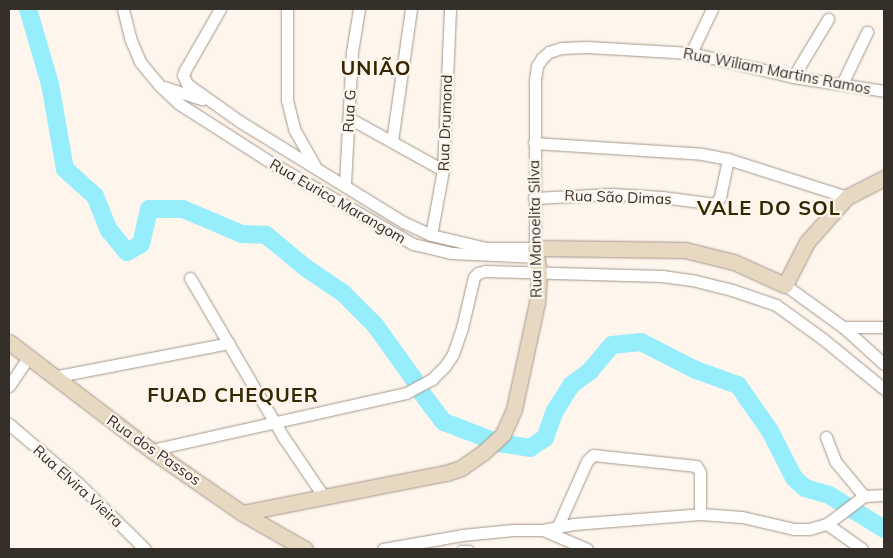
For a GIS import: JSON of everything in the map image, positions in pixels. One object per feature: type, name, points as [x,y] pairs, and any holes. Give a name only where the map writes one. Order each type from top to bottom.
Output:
[{"type":"street","name":"Rua Eurico Marangom","points":[[123,9],[130,38],[140,62],[160,86],[178,103],[272,163],[413,244],[451,254],[536,252]]},
{"type":"street","name":"Rua Eurico Marangom","points":[[220,9],[185,70],[183,75],[187,84],[213,103],[403,222],[431,235],[486,248],[536,252]]},
{"type":"street","points":[[288,9],[286,75],[288,108],[294,129],[316,167]]},
{"type":"street","name":"Rua G","points":[[345,184],[352,52],[359,9]]},
{"type":"street","points":[[392,141],[411,9]]},
{"type":"street","name":"Rua Drumond","points":[[431,235],[443,170],[450,9]]},
{"type":"street","points":[[691,53],[712,9]]},
{"type":"street","points":[[794,76],[828,19]]},
{"type":"street","points":[[842,84],[867,32]]},
{"type":"street","name":"Rua Wiliam Martins Ramos","points":[[549,52],[561,48],[587,47],[691,53],[794,76],[884,92]]},
{"type":"street","name":"Rua Manoelita Silva","points":[[324,497],[446,473],[461,468],[484,452],[503,434],[514,409],[536,303],[539,273],[536,252],[534,198],[535,80],[537,66],[549,52]]},
{"type":"street","points":[[160,86],[213,103]]},
{"type":"street","points":[[349,118],[443,170]]},
{"type":"street","points":[[534,143],[687,152],[728,159],[847,197]]},
{"type":"street","name":"Rua São Dimas","points":[[534,198],[612,194],[662,197],[716,204],[720,197],[728,159]]},
{"type":"street","points":[[785,285],[807,242],[847,197],[884,178]]},
{"type":"street","points":[[536,252],[685,250],[734,262],[785,285],[843,327],[882,361]]},
{"type":"street","points":[[151,450],[406,393],[432,378],[445,366],[453,354],[462,328],[472,283],[478,273],[662,276],[692,280],[732,290],[776,305],[823,339],[884,389]]},
{"type":"street","points":[[190,278],[275,421],[324,497],[242,513]]},
{"type":"street","points":[[843,327],[884,327]]},
{"type":"street","name":"Rua dos Passos","points":[[9,342],[151,450],[242,513],[305,549]]},
{"type":"street","points":[[53,377],[229,344]]},
{"type":"street","points":[[9,386],[28,358]]},
{"type":"street","name":"Rua Elvira Vieira","points":[[9,424],[78,484],[145,549]]},
{"type":"street","points":[[826,437],[835,461],[860,498]]},
{"type":"street","points":[[558,526],[587,461],[593,455],[696,466],[700,472],[700,514]]},
{"type":"street","points":[[383,549],[488,531],[543,530],[558,526],[700,514],[742,517],[802,530],[832,520],[860,498],[884,495]]},
{"type":"street","points":[[832,520],[862,549]]},
{"type":"street","points":[[543,530],[584,549]]},
{"type":"lane","points":[[461,549],[470,549]]},
{"type":"waterway","points":[[28,9],[50,84],[65,169],[95,196],[109,230],[127,252],[141,244],[149,209],[183,209],[242,234],[266,235],[306,268],[343,293],[375,325],[444,422],[499,443],[530,448],[545,438],[555,411],[571,385],[590,371],[612,345],[641,342],[696,370],[738,385],[770,431],[794,478],[805,488],[829,495],[884,529]]},
{"type":"district","name":"UNIÃO","points":[[376,67]]},
{"type":"district","name":"VALE DO SOL","points":[[769,207]]},
{"type":"district","name":"FUAD CHEQUER","points":[[233,394]]}]
